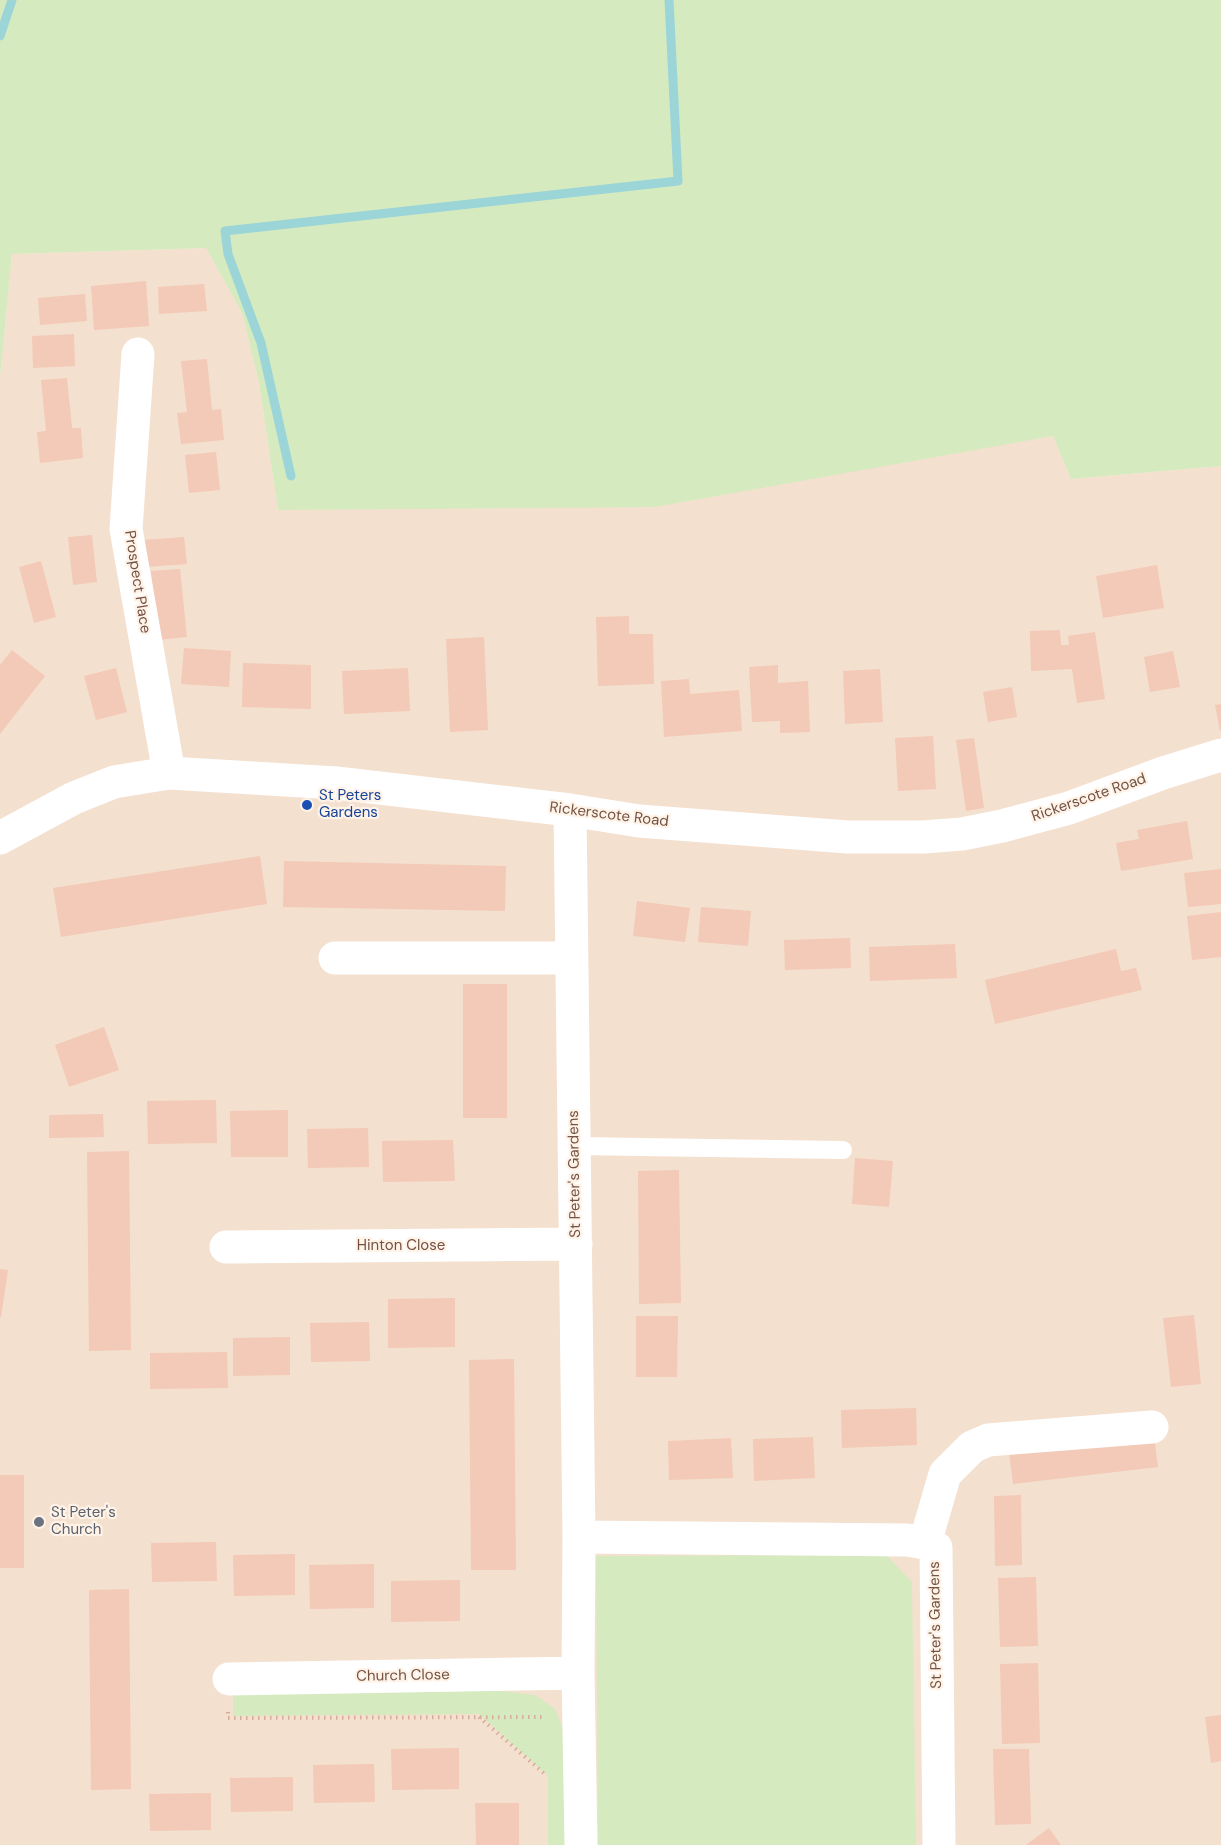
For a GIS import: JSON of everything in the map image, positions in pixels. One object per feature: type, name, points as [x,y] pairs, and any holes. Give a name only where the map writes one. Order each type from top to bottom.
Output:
[{"type":"street","name":"Prospect Place","points":[[138,354],[126,529],[169,773]]},
{"type":"street","name":"Rickerscote Road","points":[[0,838],[74,798],[114,782],[169,773],[336,783],[570,810],[639,821],[848,837],[923,837],[963,834],[1069,808],[1163,773],[1221,755]]},
{"type":"street","name":"St Peter's Gardens","points":[[570,810],[579,1538],[580,1845]]},
{"type":"street","points":[[335,958],[572,958]]},
{"type":"street","name":"Hinton Close","points":[[226,1247],[576,1245]]},
{"type":"street","points":[[925,1543],[945,1474],[972,1447],[988,1440],[1152,1426]]},
{"type":"street","name":"St Peter's Gardens","points":[[579,1538],[907,1540],[925,1543],[936,1548],[939,1845]]},
{"type":"street","name":"Church Close","points":[[229,1679],[578,1673]]},
{"type":"lane","points":[[574,1146],[843,1150]]},
{"type":"path","points":[[479,1717],[546,1775]]},
{"type":"shaded area","points":[[206,248],[242,313],[259,383],[278,510],[813,475],[1053,436],[1071,479],[1221,466],[1221,1845],[0,1845],[0,378],[12,254]]},
{"type":"green space","points":[[0,0],[1221,0],[1221,466],[1071,479],[1053,436],[655,507],[278,510],[259,383],[242,313],[206,248],[12,254],[0,378]]},
{"type":"green space","points":[[886,1555],[912,1582],[916,1845],[598,1845],[596,1556]]},
{"type":"green space","points":[[485,1689],[535,1695],[555,1709],[561,1723],[565,1744],[566,1845],[548,1845],[548,1776],[479,1714],[233,1716],[233,1694]]},
{"type":"building","points":[[146,281],[149,326],[94,330],[91,286]]},
{"type":"building","points":[[204,284],[207,311],[159,314],[158,287]]},
{"type":"building","points":[[85,294],[87,321],[40,325],[38,298]]},
{"type":"building","points":[[74,334],[75,366],[33,368],[32,336]]},
{"type":"building","points":[[207,359],[212,410],[221,409],[224,440],[181,444],[177,413],[187,412],[181,361]]},
{"type":"building","points":[[67,378],[72,428],[81,428],[83,458],[40,463],[37,432],[46,431],[41,380]]},
{"type":"building","points":[[216,452],[220,490],[189,493],[185,455]]},
{"type":"building","points":[[92,535],[97,582],[73,585],[68,537]]},
{"type":"building","points":[[184,537],[187,564],[145,567],[143,540]]},
{"type":"building","points":[[41,561],[56,617],[34,623],[19,567]]},
{"type":"building","points":[[1157,565],[1164,608],[1103,618],[1096,576]]},
{"type":"building","points":[[180,569],[187,637],[158,640],[151,571]]},
{"type":"building","points":[[629,616],[629,634],[653,634],[654,684],[598,686],[596,617]]},
{"type":"building","points":[[1060,630],[1061,645],[1069,645],[1068,636],[1095,632],[1105,699],[1077,703],[1072,669],[1031,671],[1030,631]]},
{"type":"building","points":[[484,637],[488,730],[450,732],[446,639]]},
{"type":"building","points":[[184,648],[231,651],[229,687],[181,684]]},
{"type":"building","points":[[12,650],[45,676],[0,734],[0,665]]},
{"type":"building","points":[[1173,651],[1180,687],[1150,692],[1144,657]]},
{"type":"building","points":[[243,663],[311,665],[311,709],[242,707]]},
{"type":"building","points":[[778,665],[778,683],[808,681],[810,732],[780,733],[780,721],[752,722],[749,667]]},
{"type":"building","points":[[116,668],[127,712],[96,720],[84,676]]},
{"type":"building","points":[[408,668],[410,711],[344,714],[342,671]]},
{"type":"building","points":[[880,669],[883,722],[845,724],[843,671]]},
{"type":"building","points":[[689,679],[690,694],[739,690],[742,731],[664,737],[661,681]]},
{"type":"building","points":[[1012,687],[1017,717],[988,722],[983,692]]},
{"type":"building","points":[[1221,704],[1221,731],[1220,731],[1215,705]]},
{"type":"building","points":[[933,736],[936,789],[898,791],[895,738]]},
{"type":"building","points":[[974,738],[984,808],[966,811],[956,740]]},
{"type":"building","points":[[1187,821],[1193,859],[1121,871],[1116,843],[1139,839],[1137,830]]},
{"type":"building","points":[[260,856],[267,904],[61,937],[53,888]]},
{"type":"building","points":[[284,861],[506,866],[505,911],[283,907]]},
{"type":"building","points":[[1221,869],[1221,904],[1188,907],[1184,873]]},
{"type":"building","points":[[637,901],[690,908],[685,942],[633,936]]},
{"type":"building","points":[[701,907],[751,911],[748,946],[698,942]]},
{"type":"building","points":[[1221,912],[1221,957],[1192,960],[1187,916]]},
{"type":"building","points":[[850,938],[851,968],[785,970],[784,940]]},
{"type":"building","points":[[955,944],[957,978],[870,981],[869,947]]},
{"type":"building","points":[[1116,949],[1121,971],[1136,968],[1142,990],[995,1024],[985,980]]},
{"type":"building","points":[[463,984],[507,984],[507,1118],[463,1118]]},
{"type":"building","points":[[104,1027],[119,1070],[69,1087],[55,1045]]},
{"type":"building","points":[[216,1100],[217,1143],[148,1144],[147,1101]]},
{"type":"building","points":[[288,1110],[288,1157],[231,1157],[230,1111]]},
{"type":"building","points":[[103,1114],[104,1137],[49,1138],[49,1115]]},
{"type":"building","points":[[368,1128],[369,1167],[308,1168],[307,1129]]},
{"type":"building","points":[[453,1140],[455,1181],[383,1182],[382,1141]]},
{"type":"building","points":[[129,1151],[131,1350],[89,1351],[87,1152]]},
{"type":"building","points":[[855,1158],[893,1161],[889,1207],[852,1204]]},
{"type":"building","points":[[679,1170],[681,1303],[639,1304],[638,1171]]},
{"type":"building","points":[[0,1269],[8,1270],[1,1317],[0,1317]]},
{"type":"building","points":[[455,1298],[455,1347],[388,1348],[388,1299]]},
{"type":"building","points":[[1194,1315],[1201,1384],[1171,1387],[1163,1318]]},
{"type":"building","points":[[636,1316],[678,1316],[677,1377],[636,1377]]},
{"type":"building","points":[[369,1322],[370,1361],[311,1362],[310,1323]]},
{"type":"building","points":[[290,1337],[290,1375],[233,1376],[233,1338]]},
{"type":"building","points":[[227,1352],[228,1388],[150,1389],[150,1353]]},
{"type":"building","points":[[514,1359],[516,1570],[471,1570],[469,1360]]},
{"type":"building","points":[[916,1408],[917,1445],[842,1448],[841,1410]]},
{"type":"building","points":[[1154,1436],[1158,1467],[1013,1484],[1009,1453]]},
{"type":"building","points":[[813,1437],[815,1478],[754,1481],[753,1439]]},
{"type":"building","points":[[731,1438],[733,1478],[669,1480],[668,1441]]},
{"type":"building","points":[[0,1475],[24,1475],[24,1568],[0,1568]]},
{"type":"building","points":[[1021,1495],[1022,1565],[995,1566],[994,1496]]},
{"type":"building","points":[[216,1542],[217,1581],[152,1582],[151,1543]]},
{"type":"building","points":[[295,1554],[295,1595],[234,1596],[233,1555]]},
{"type":"building","points":[[374,1564],[374,1608],[310,1609],[309,1565]]},
{"type":"building","points":[[1036,1577],[1038,1646],[1000,1647],[998,1578]]},
{"type":"building","points":[[460,1580],[460,1621],[391,1622],[391,1581]]},
{"type":"building","points":[[129,1589],[131,1789],[91,1790],[89,1590]]},
{"type":"building","points":[[1038,1663],[1040,1743],[1002,1744],[1000,1664]]},
{"type":"building","points":[[1221,1715],[1221,1761],[1211,1763],[1205,1717]]},
{"type":"building","points":[[459,1748],[459,1789],[392,1790],[391,1749]]},
{"type":"building","points":[[993,1749],[1029,1749],[1031,1824],[995,1825]]},
{"type":"building","points":[[374,1764],[375,1802],[314,1803],[313,1765]]},
{"type":"building","points":[[293,1777],[293,1811],[231,1812],[230,1778]]},
{"type":"building","points":[[211,1793],[211,1830],[150,1831],[149,1794]]},
{"type":"building","points":[[475,1803],[519,1803],[519,1845],[476,1845]]},
{"type":"building","points":[[1049,1828],[1061,1845],[1026,1845]]},
{"type":"waterway","points":[[0,36],[12,0]]},
{"type":"waterway","points":[[291,476],[261,343],[228,254],[225,231],[678,181],[669,0]]},
{"type":"place","name":"St Peters Gardens","points":[[307,805]]},
{"type":"place","name":"St Peter's Church","points":[[39,1522]]}]
